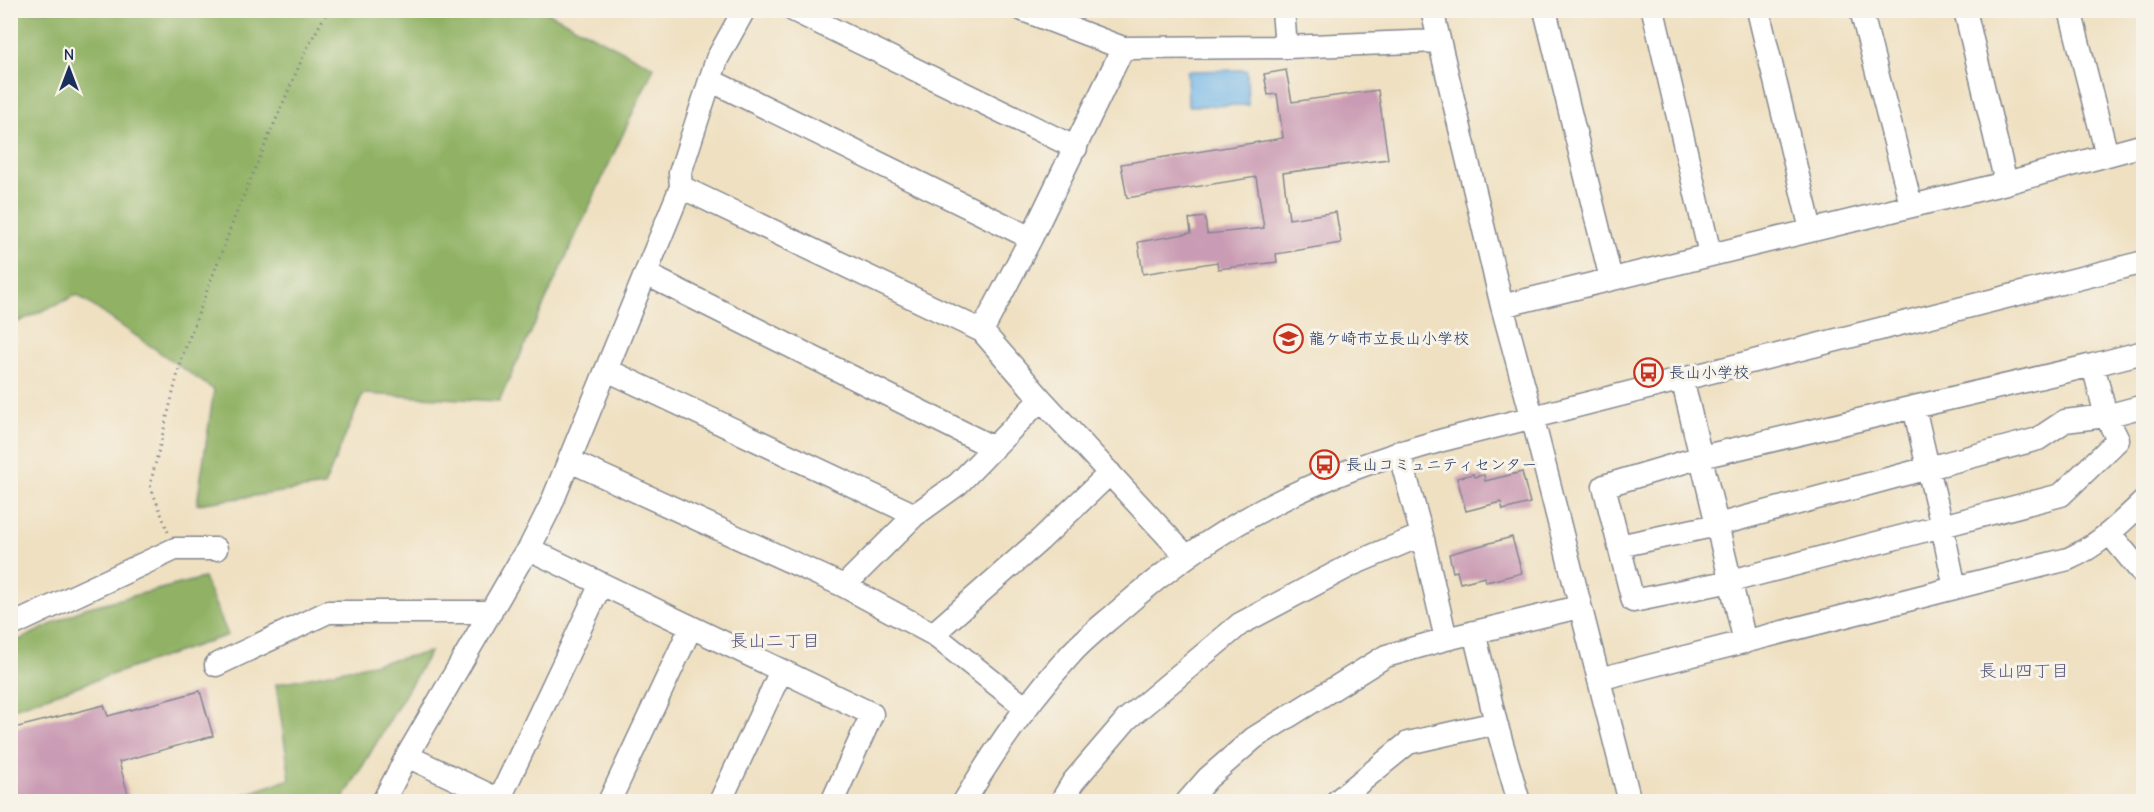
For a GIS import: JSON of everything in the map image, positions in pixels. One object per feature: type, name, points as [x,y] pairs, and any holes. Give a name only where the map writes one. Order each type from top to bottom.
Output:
[{"type":"street","points":[[383,801],[490,612],[529,549],[570,461],[681,187],[680,173],[717,59],[744,10]]},
{"type":"street","points":[[793,10],[1076,147]]},
{"type":"street","points":[[1023,10],[1123,48],[1286,47],[1438,41]]},
{"type":"street","points":[[1283,10],[1286,47]]},
{"type":"street","points":[[1432,10],[1502,306],[1630,801]]},
{"type":"street","points":[[1545,10],[1611,279]]},
{"type":"street","points":[[1653,10],[1710,254]]},
{"type":"street","points":[[1758,10],[1811,230]]},
{"type":"street","points":[[1861,10],[1911,205]]},
{"type":"street","points":[[1965,10],[2006,183]]},
{"type":"street","points":[[2070,10],[2107,155]]},
{"type":"street","points":[[982,331],[1031,238],[1123,48]]},
{"type":"street","points":[[710,80],[1031,238]]},
{"type":"street","points":[[1502,306],[2006,183],[2144,145]]},
{"type":"street","points":[[681,187],[982,331],[1041,399],[1186,556]]},
{"type":"street","points":[[964,801],[987,763],[1026,708],[1071,653],[1144,589],[1222,531],[1267,506],[1316,483],[1399,452],[1532,416],[2144,262]]},
{"type":"street","points":[[646,274],[994,448]]},
{"type":"street","points":[[2093,365],[2106,416],[2118,440],[2061,495],[1731,581],[1633,601],[1604,486],[1701,457],[2144,352]]},
{"type":"street","points":[[607,370],[915,515]]},
{"type":"street","points":[[1682,378],[1745,642]]},
{"type":"street","points":[[844,586],[915,515],[958,484],[1041,399]]},
{"type":"street","points":[[1619,546],[1717,525],[2038,439],[2065,421],[2106,416],[2144,406]]},
{"type":"street","points":[[1914,407],[1955,588]]},
{"type":"street","points":[[1399,452],[1422,536],[1446,639]]},
{"type":"street","points":[[570,461],[844,586],[933,634],[1026,708]]},
{"type":"street","points":[[933,634],[1040,540],[1110,473]]},
{"type":"street","points":[[1599,679],[2068,559],[2084,552],[2110,534],[2144,501]]},
{"type":"street","points":[[2110,534],[2144,576]]},
{"type":"street","points":[[1061,801],[1127,719],[1240,624],[1353,564],[1422,536]]},
{"type":"street","points":[[10,626],[175,549],[216,549]]},
{"type":"street","points":[[529,549],[872,714],[832,801]]},
{"type":"street","points":[[407,756],[502,800],[601,584]]},
{"type":"street","points":[[1187,801],[1216,771],[1274,723],[1386,656],[1579,607]]},
{"type":"street","points":[[216,665],[328,612],[490,612]]},
{"type":"street","points":[[609,801],[691,627]]},
{"type":"street","points":[[1474,632],[1518,801]]},
{"type":"street","points":[[720,801],[781,671]]},
{"type":"street","points":[[1336,801],[1408,743],[1496,723]]},
{"type":"path","points":[[175,549],[150,485],[182,357],[243,196],[305,52],[328,10]]},
{"type":"green space","points":[[10,11],[545,11],[654,67],[499,401],[363,394],[324,486],[197,504],[214,390],[77,295],[11,325]]},
{"type":"green space","points":[[204,578],[228,635],[11,709],[11,644],[85,608]]},
{"type":"green space","points":[[430,652],[342,801],[225,801],[290,779],[276,684]]},
{"type":"water","points":[[1247,70],[1248,105],[1188,106],[1187,71]]},
{"type":"building","points":[[1286,70],[1292,102],[1378,90],[1388,159],[1283,173],[1289,219],[1336,212],[1341,243],[1276,254],[1277,262],[1218,269],[1217,262],[1143,274],[1138,242],[1191,233],[1189,219],[1205,217],[1207,234],[1264,228],[1256,177],[1127,198],[1121,164],[1283,138],[1277,94],[1268,95],[1264,74]]},
{"type":"building","points":[[1522,472],[1530,503],[1503,510],[1501,502],[1466,511],[1457,478],[1473,474],[1474,477],[1484,475],[1485,481]]},
{"type":"building","points":[[1512,537],[1522,573],[1486,582],[1485,577],[1460,583],[1457,571],[1453,572],[1449,554]]},
{"type":"building","points":[[200,691],[213,736],[119,762],[130,801],[15,801],[10,784],[10,729],[104,705],[108,716]]},
{"type":"place","name":"龍ケ崎市立長山小学校","points":[[1288,338]]},
{"type":"place","name":"長山小学校","points":[[1648,372]]},
{"type":"place","name":"長山コミュニティセンター","points":[[1325,464]]},
{"type":"district","name":"長山二丁目","points":[[775,641]]},
{"type":"district","name":"長山四丁目","points":[[2024,671]]}]
